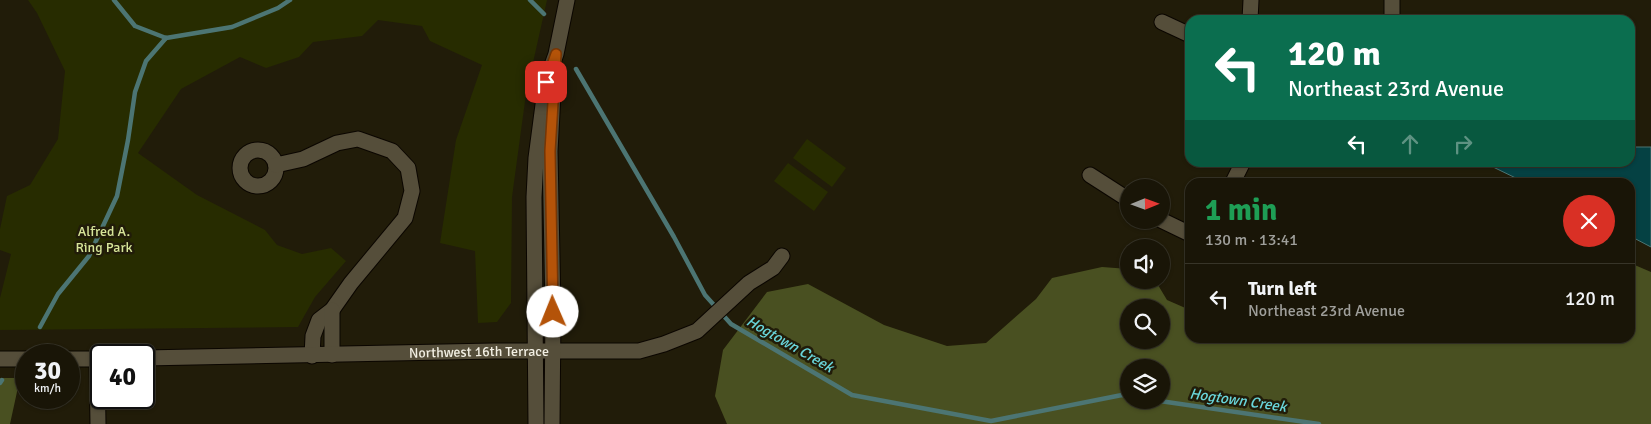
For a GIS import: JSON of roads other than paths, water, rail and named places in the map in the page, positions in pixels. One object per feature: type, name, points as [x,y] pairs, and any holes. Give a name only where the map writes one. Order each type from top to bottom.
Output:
[{"type":"street","points":[[552,424],[553,351],[550,151],[556,54],[566,0]]},
{"type":"street","points":[[1250,15],[1251,0]]},
{"type":"street","points":[[1392,0],[1392,15]]},
{"type":"street","points":[[1162,22],[1185,33]]},
{"type":"street","points":[[536,424],[534,196],[536,158],[546,82],[556,54]]},
{"type":"street","points":[[276,165],[303,159],[337,143],[358,139],[392,150],[408,168],[412,191],[405,218],[351,283],[332,310],[319,320],[313,336],[312,356]]},
{"type":"street","points":[[1090,175],[1120,194]]},
{"type":"street","points":[[1170,224],[1185,232]]},
{"type":"street","name":"Northwest 16th Terrace","points":[[155,358],[639,350],[664,344],[697,331],[749,283],[773,268],[782,256]]},
{"type":"street","points":[[332,310],[332,355]]},
{"type":"street","points":[[0,359],[15,359]]},
{"type":"street","points":[[98,409],[98,424]]},
{"type":"water","points":[[1635,147],[1651,147],[1651,247],[1635,239],[1635,178],[1516,178],[1493,167],[1635,167]]},
{"type":"waterway","points":[[114,0],[135,26],[166,38]]},
{"type":"waterway","name":"Hogtown Creek","points":[[166,38],[232,27],[278,8],[290,0]]},
{"type":"waterway","name":"Hogtown Creek","points":[[530,0],[544,14]]},
{"type":"waterway","points":[[40,327],[58,294],[89,256],[117,196],[135,92],[146,61],[166,38]]},
{"type":"waterway","name":"Hogtown Creek","points":[[576,69],[674,237],[705,295],[731,324],[852,395],[991,421],[1120,395]]},
{"type":"waterway","name":"Hogtown Creek","points":[[1170,402],[1319,424]]},
{"type":"park label","name":"Alfred A. Ring Park","points":[[104,240]]}]
